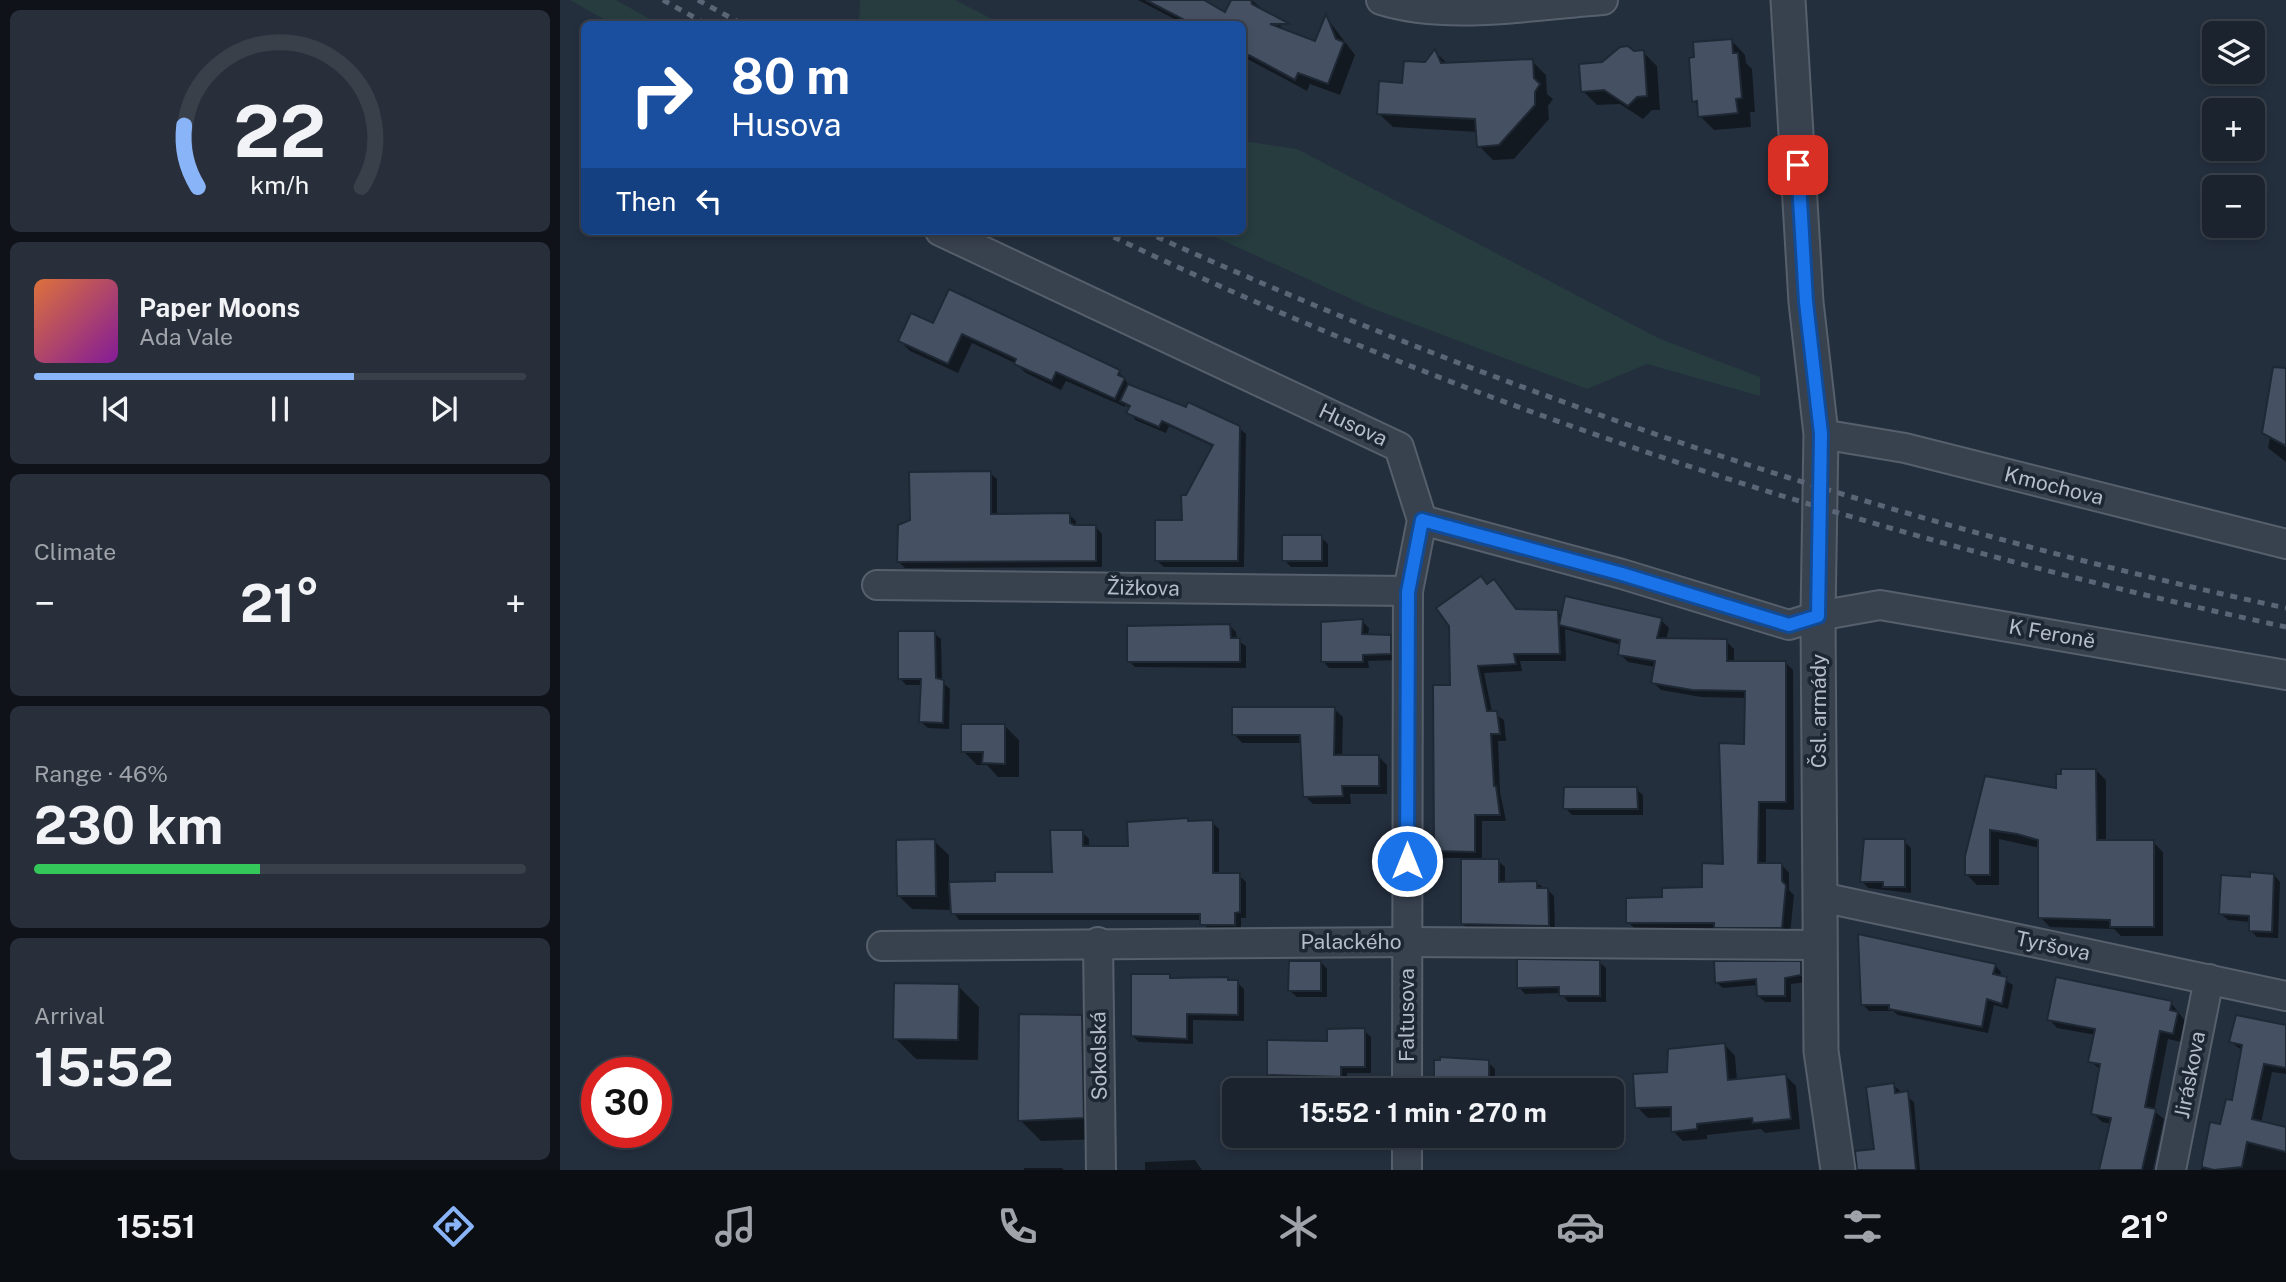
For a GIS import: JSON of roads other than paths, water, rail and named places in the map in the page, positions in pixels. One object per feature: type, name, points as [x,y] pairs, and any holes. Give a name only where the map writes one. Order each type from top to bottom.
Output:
[{"type":"street","points":[[1381,0],[1406,8],[1485,9],[1603,0]]},
{"type":"street","name":"Čsl. armády","points":[[1788,0],[1806,302],[1821,434],[1818,616],[1821,1051],[1838,1170]]},
{"type":"street","name":"Husova","points":[[948,235],[1399,447],[1422,520]]},
{"type":"street","name":"Kmochova","points":[[1821,434],[1905,448],[2286,544]]},
{"type":"street","points":[[1422,520],[1622,574],[1789,625],[1818,616]]},
{"type":"street","name":"Faltusova","points":[[1407,1078],[1408,592],[1422,520]]},
{"type":"street","name":"Žižkova","points":[[877,585],[1408,592]]},
{"type":"street","name":"K Feroně","points":[[1818,616],[1880,605],[2286,675]]},
{"type":"street","name":"Tyršova","points":[[1821,897],[2286,996]]},
{"type":"street","name":"Palackého","points":[[882,946],[1407,942],[1821,945]]},
{"type":"street","name":"Sokolská","points":[[1097,943],[1101,1170]]},
{"type":"street","name":"Jiráskova","points":[[2171,1170],[2209,979]]},
{"type":"street","points":[[1407,1148],[1407,1170]]},
{"type":"railway","points":[[663,0],[701,21]]},
{"type":"railway","points":[[698,0],[736,21]]},
{"type":"railway","points":[[1110,235],[1243,296],[1388,357],[1534,413],[1682,464],[1831,511],[1982,553],[2286,627]]},
{"type":"railway","points":[[1153,235],[1422,349],[1705,451],[1847,496],[1992,537],[2286,608]]}]
